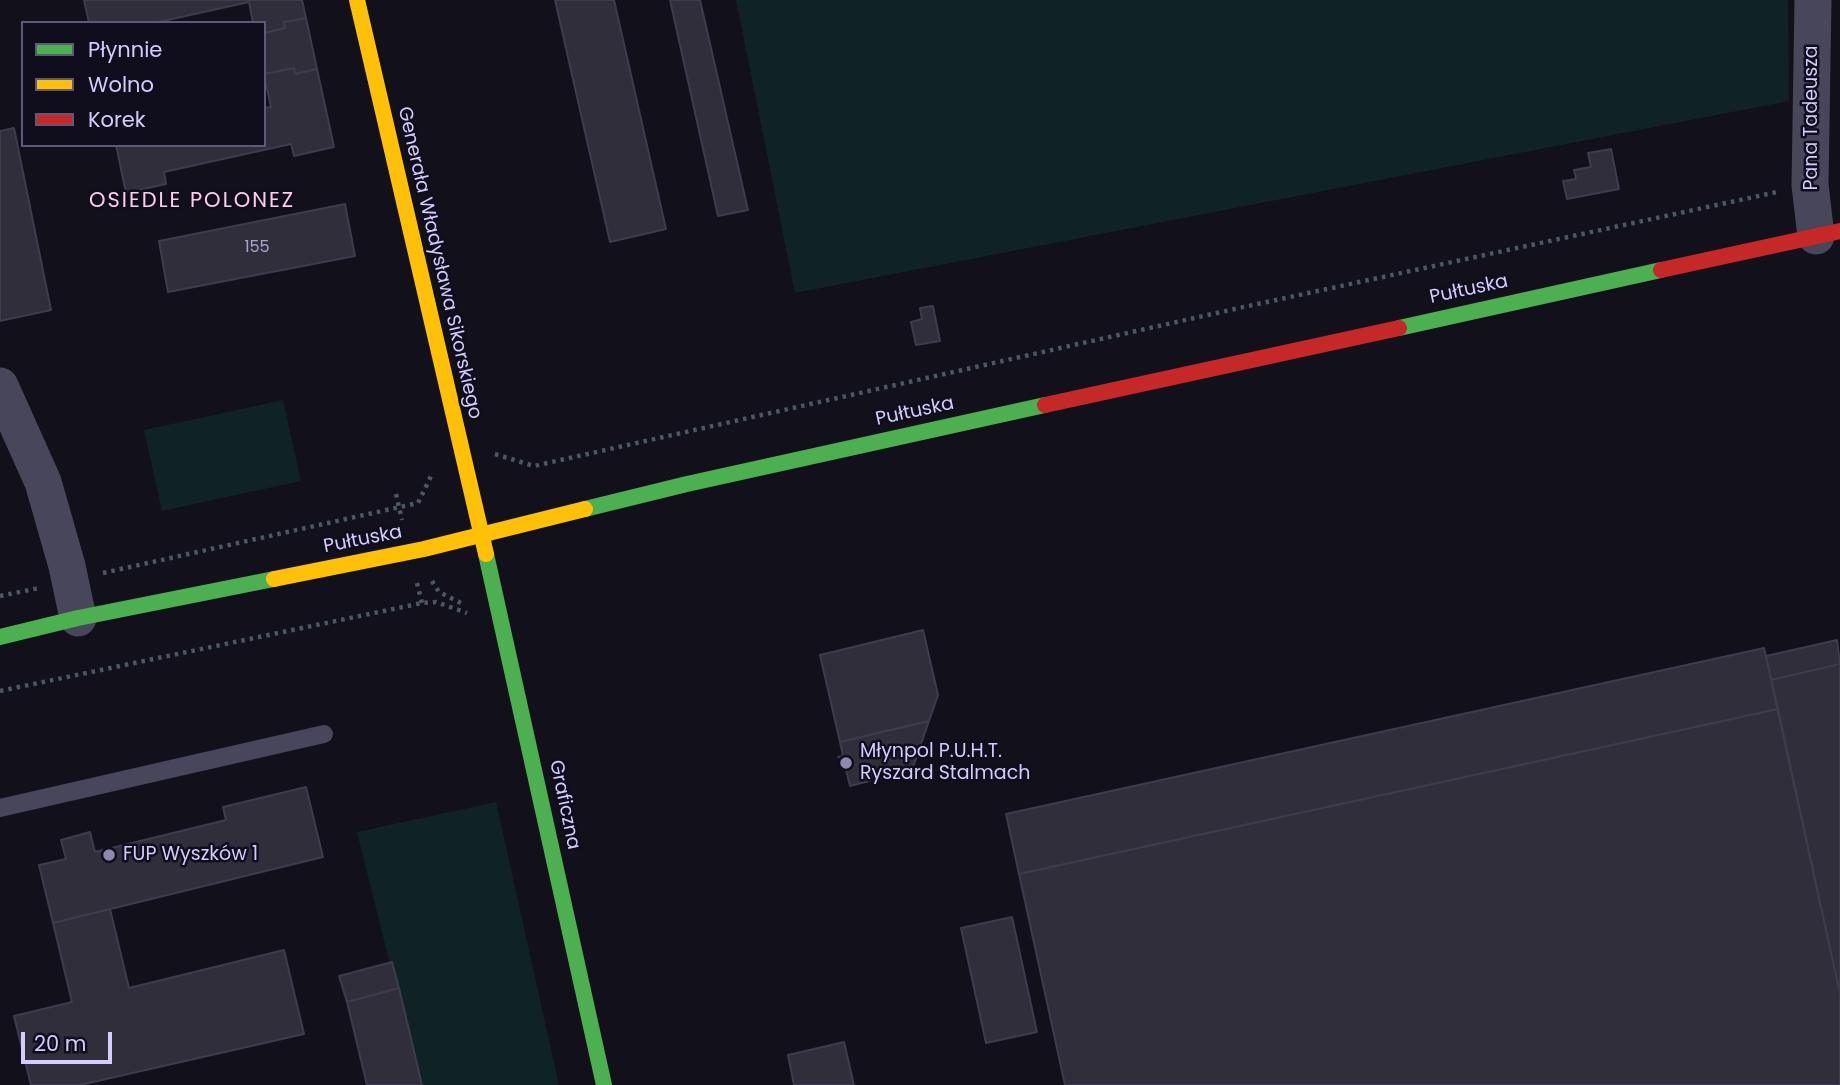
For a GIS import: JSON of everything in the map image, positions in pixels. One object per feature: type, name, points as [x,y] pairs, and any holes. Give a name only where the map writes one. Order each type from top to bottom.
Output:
[{"type":"main road","name":"Generała Władysława Sikorskiego","points":[[356,0],[482,535]]},
{"type":"main road","name":"Pułtuska","points":[[0,637],[78,618],[424,550],[687,484],[1828,233]]},
{"type":"main road","name":"Graficzna","points":[[482,535],[604,1085]]},
{"type":"street","name":"Pana Tadeusza","points":[[1813,0],[1810,185],[1828,233]]},
{"type":"street","points":[[0,386],[43,482],[78,618]]},
{"type":"lane","points":[[0,808],[324,734]]},
{"type":"path","points":[[493,454],[534,466],[1252,305],[1810,185]]},
{"type":"path","points":[[0,596],[418,503],[423,489],[435,472]]},
{"type":"path","points":[[0,691],[422,603],[436,601],[471,614],[500,612]]},
{"type":"green space","points":[[736,0],[1788,0],[1789,101],[795,293]]},
{"type":"green space","points":[[283,400],[301,481],[162,511],[144,430]]},
{"type":"green space","points":[[496,802],[559,1085],[420,1085],[357,832]]},
{"type":"building","points":[[84,0],[302,0],[306,18],[284,22],[285,28],[266,33],[266,21],[253,21],[249,2],[163,21],[89,21]]},
{"type":"building","points":[[555,0],[614,0],[666,229],[610,242]]},
{"type":"building","points":[[670,0],[700,0],[748,210],[718,216]]},
{"type":"building","points":[[306,18],[317,69],[295,74],[294,68],[266,74],[266,33],[285,28],[284,22]]},
{"type":"building","points":[[294,68],[295,74],[317,69],[334,147],[294,156],[291,144],[164,172],[166,184],[126,193],[116,147],[266,147],[266,108],[271,107],[266,74]]},
{"type":"building","points":[[14,128],[51,310],[0,321],[0,131]]},
{"type":"building","points":[[1611,149],[1619,189],[1567,199],[1563,181],[1576,179],[1574,170],[1591,167],[1588,153]]},
{"type":"building","points":[[345,204],[355,256],[168,292],[159,241]]},
{"type":"building","points":[[933,306],[940,341],[916,345],[911,322],[922,319],[920,308]]},
{"type":"building","points":[[923,630],[938,695],[929,721],[840,742],[820,655]]},
{"type":"building","points":[[1837,640],[1840,664],[1771,680],[1766,656]]},
{"type":"building","points":[[1764,648],[1778,709],[1019,874],[1006,814]]},
{"type":"building","points":[[1840,664],[1840,994],[1771,680]]},
{"type":"building","points":[[1778,709],[1840,994],[1840,1085],[1065,1085],[1019,874]]},
{"type":"building","points":[[929,721],[912,770],[850,786],[843,758],[838,757],[843,756],[840,742]]},
{"type":"building","points":[[306,787],[323,857],[53,923],[39,865],[66,859],[61,840],[90,832],[95,852],[226,820],[223,807]]},
{"type":"building","points":[[110,909],[129,988],[284,950],[304,1034],[80,1085],[31,1085],[14,1016],[72,1002],[53,923]]},
{"type":"building","points":[[1012,917],[1037,1032],[986,1043],[961,928]]},
{"type":"building","points":[[392,962],[399,988],[347,1002],[339,976]]},
{"type":"building","points":[[399,988],[422,1085],[367,1085],[347,1002]]},
{"type":"building","points":[[844,1042],[854,1085],[794,1085],[788,1055]]},
{"type":"traffic: fast","points":[[1399,328],[1661,270]]},
{"type":"traffic: fast","points":[[585,509],[1045,405]]},
{"type":"traffic: fast","points":[[486,554],[604,1085]]},
{"type":"traffic: fast","points":[[0,637],[78,618],[274,579]]},
{"type":"traffic: slow","points":[[357,0],[486,554]]},
{"type":"traffic: slow","points":[[274,579],[424,549],[585,509]]},
{"type":"traffic: jam","points":[[1661,270],[1840,231]]},
{"type":"traffic: jam","points":[[1045,405],[1399,328]]},
{"type":"place","name":"Młynpol P.U.H.T. Ryszard Stalmach","points":[[846,763]]},
{"type":"place","name":"FUP Wyszków 1","points":[[109,855]]},
{"type":"district","name":"OSIEDLE POLONEZ","points":[[192,202]]}]
